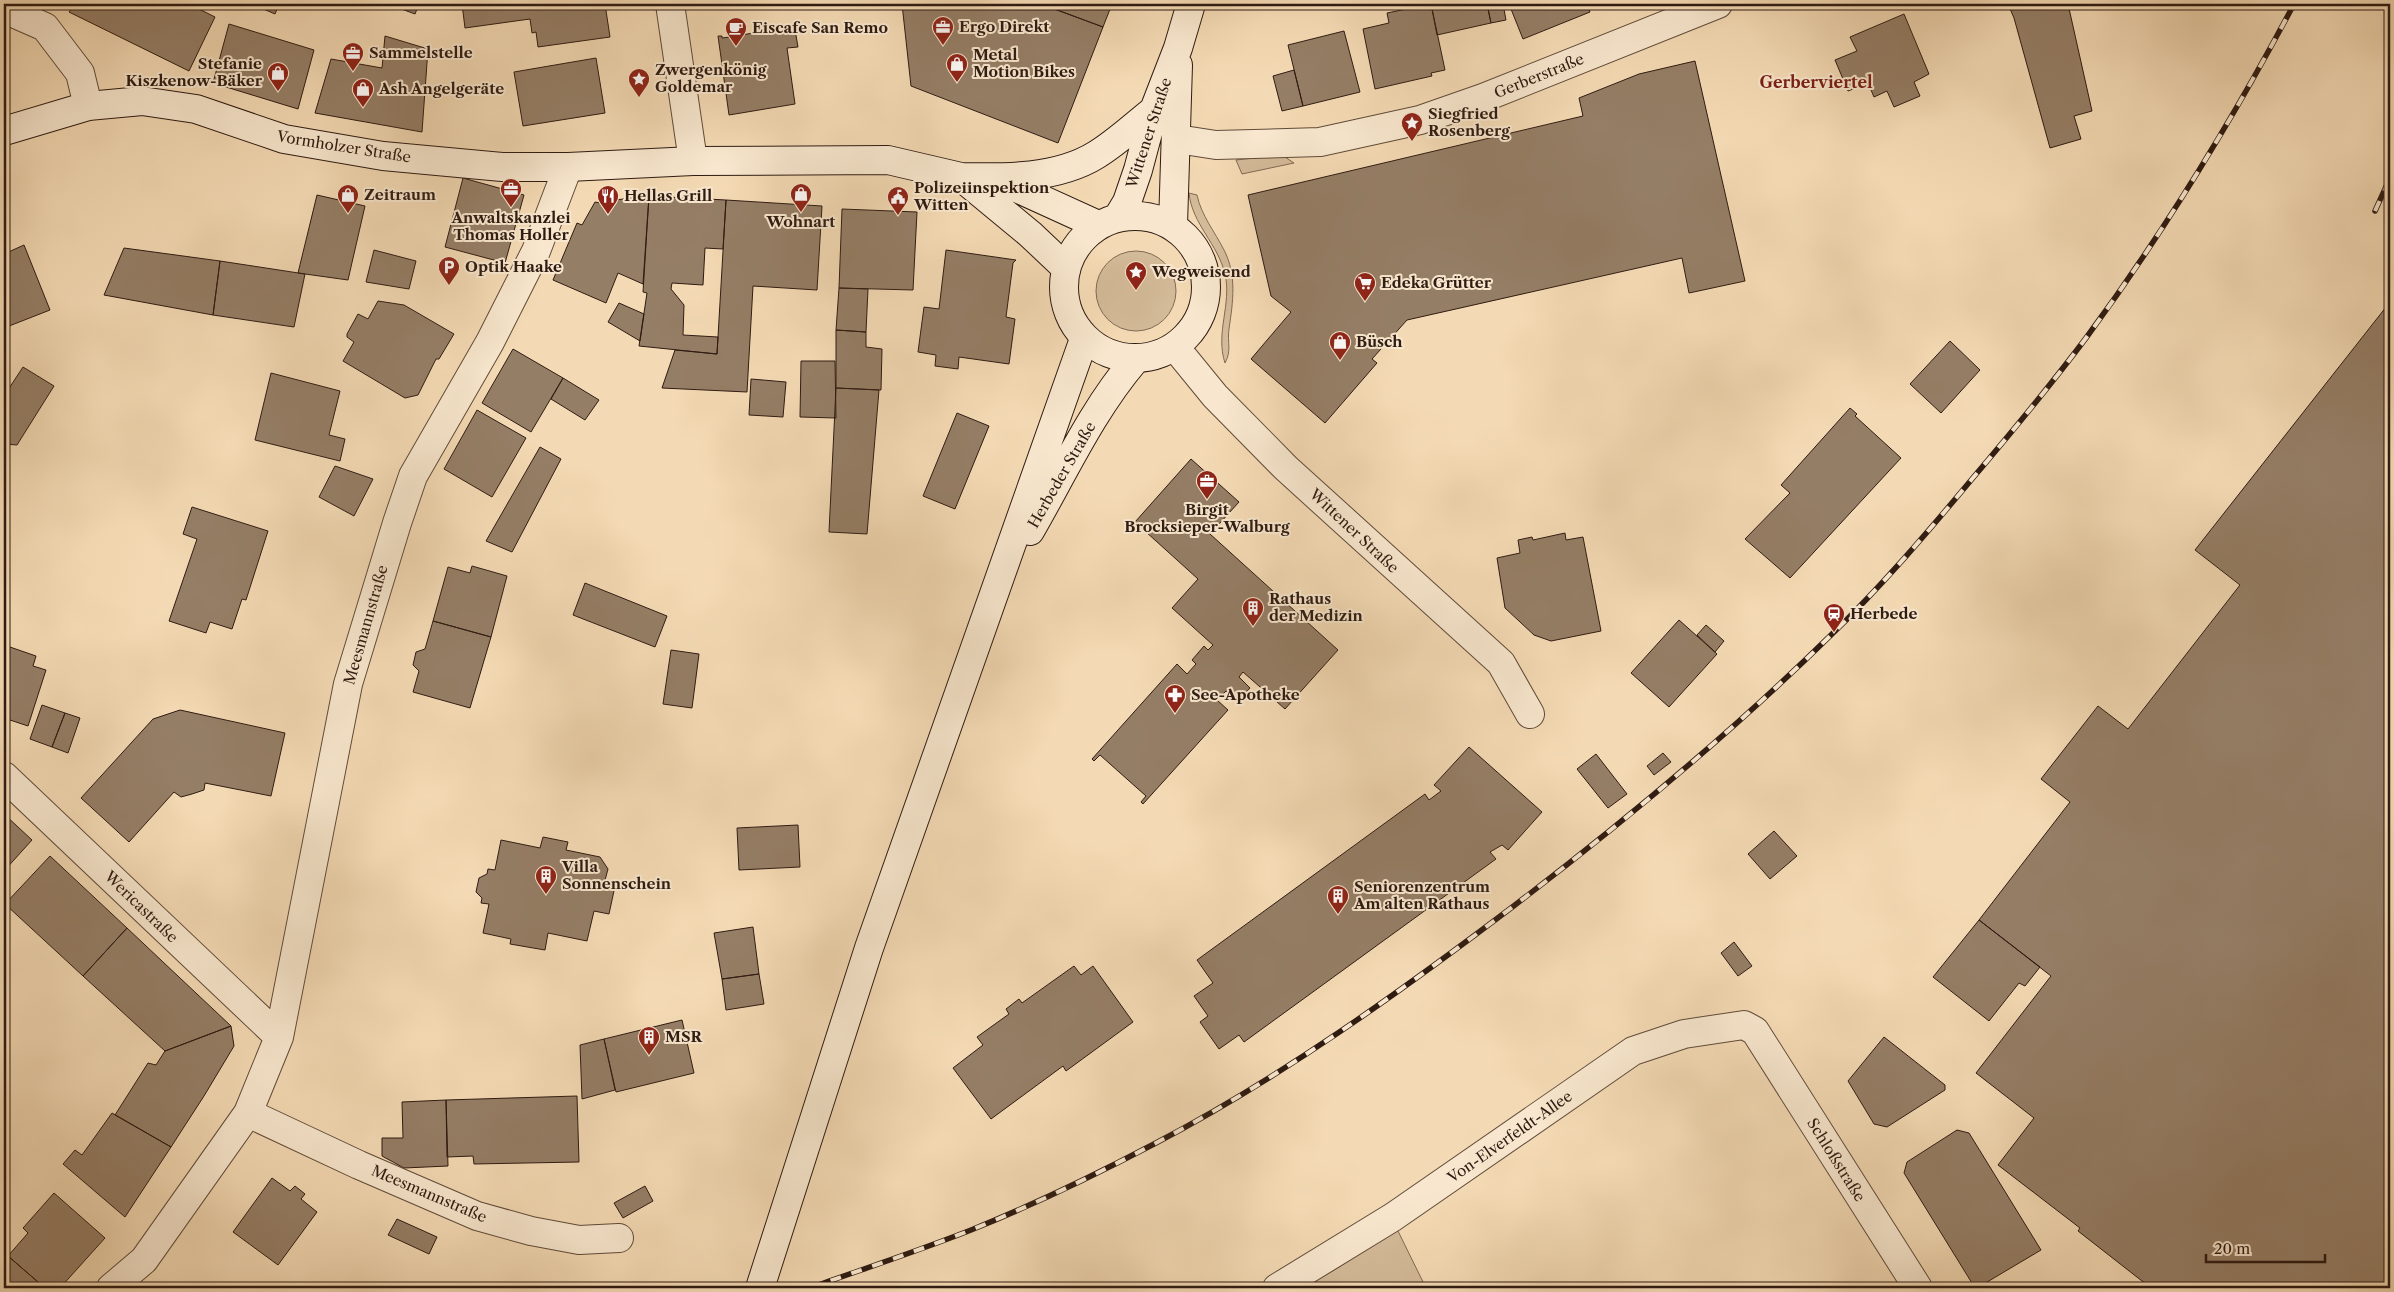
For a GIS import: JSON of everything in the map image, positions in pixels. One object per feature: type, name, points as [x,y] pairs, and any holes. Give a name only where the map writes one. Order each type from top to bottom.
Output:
[{"type":"street","points":[[670,4],[693,161]]},
{"type":"street","name":"Wittener Straße","points":[[1108,221],[1127,202],[1138,170],[1154,110],[1178,48],[1191,4]]},
{"type":"street","name":"Gerberstraße","points":[[1177,139],[1216,145],[1320,142],[1420,120],[1491,95],[1716,4]]},
{"type":"street","points":[[4,9],[44,26],[80,73],[88,106]]},
{"type":"street","name":"Wittener Straße","points":[[1172,226],[1177,139],[1178,48]]},
{"type":"street","name":"Vormholzer Straße","points":[[4,131],[88,106],[142,101],[196,109],[284,139],[383,156],[502,167],[568,167],[693,161],[888,160],[961,177]]},
{"type":"street","points":[[961,177],[993,177],[1062,170],[1096,156],[1154,110]]},
{"type":"street","name":"Meesmannstraße","points":[[111,1288],[144,1260],[248,1113],[279,1037],[348,684],[397,523],[413,476],[490,342],[536,251],[568,167]]},
{"type":"street","points":[[961,177],[1030,234],[1066,268]]},
{"type":"street","points":[[993,177],[1108,221],[1150,216],[1172,226],[1190,241],[1202,262],[1207,285],[1203,309],[1192,330],[1175,347],[1156,356],[1135,360],[1108,354],[1084,339],[1072,323],[1064,303],[1062,283],[1066,268],[1079,241],[1108,221]]},
{"type":"street","points":[[760,1288],[847,1016],[1084,339]]},
{"type":"street","name":"Wittener Straße","points":[[1175,347],[1215,396],[1280,462],[1351,529],[1502,663],[1530,714]]},
{"type":"street","name":"Herbeder Straße","points":[[994,594],[1098,412],[1119,379],[1135,360]]},
{"type":"street","name":"Wericastraße","points":[[4,776],[279,1037]]},
{"type":"street","name":"Von-Elverfeldt-Allee","points":[[1277,1288],[1393,1217],[1633,1051],[1684,1034],[1744,1025],[1755,1031]]},
{"type":"street","name":"Schloßstraße","points":[[1755,1031],[1918,1288]]},
{"type":"street","name":"Meesmannstraße","points":[[248,1113],[359,1165],[477,1216],[530,1231],[579,1240],[619,1238]]},
{"type":"shaded area","points":[[1282,155],[1294,163],[1242,174],[1236,160]]},
{"type":"shaded area","points":[[1189,193],[1197,195],[1202,210],[1224,250],[1231,269],[1233,299],[1229,350],[1225,363],[1222,352],[1222,330],[1227,296],[1225,274],[1217,253],[1195,215]]},
{"type":"shaded area","points":[[1136,251],[1151,254],[1164,263],[1173,276],[1176,291],[1173,306],[1164,319],[1151,328],[1136,331],[1121,328],[1108,319],[1099,306],[1096,291],[1099,276],[1108,263],[1121,254]]},
{"type":"shaded area","points":[[1397,1229],[1426,1288],[1303,1288],[1339,1267]]},
{"type":"building","points":[[58,4],[75,4],[71,10]]},
{"type":"building","points":[[75,4],[189,4],[215,17],[189,71],[69,12]]},
{"type":"building","points":[[252,4],[279,4],[275,14]]},
{"type":"building","points":[[388,4],[419,4],[415,14]]},
{"type":"building","points":[[462,4],[605,4],[610,37],[538,47],[536,32],[532,33],[530,19],[465,28]]},
{"type":"building","points":[[902,4],[1041,4],[1103,27],[1058,143],[911,86]]},
{"type":"building","points":[[1041,4],[1112,4],[1103,27]]},
{"type":"building","points":[[1431,4],[1445,70],[1431,73],[1432,76],[1375,89],[1363,29],[1389,23],[1387,13]]},
{"type":"building","points":[[1431,4],[1487,4],[1491,23],[1437,35]]},
{"type":"building","points":[[1487,4],[1503,4],[1506,20],[1491,23]]},
{"type":"building","points":[[1509,4],[1587,4],[1590,12],[1523,39]]},
{"type":"building","points":[[2008,4],[2068,4],[2092,111],[2074,116],[2081,139],[2050,148],[2014,18]]},
{"type":"building","points":[[1904,14],[1929,74],[1914,82],[1920,96],[1894,107],[1887,91],[1874,97],[1868,83],[1848,91],[1835,60],[1857,51],[1850,37]]},
{"type":"building","points":[[229,24],[314,50],[298,109],[213,83]]},
{"type":"building","points":[[794,24],[798,47],[787,48],[795,104],[729,115],[718,36],[722,36],[722,38],[738,36],[737,34],[741,33],[742,35],[758,32],[758,30],[772,30],[772,27]]},
{"type":"building","points":[[1344,31],[1360,92],[1303,106],[1288,45]]},
{"type":"building","points":[[385,36],[428,49],[422,132],[315,113],[331,59],[382,68]]},
{"type":"building","points":[[596,58],[605,113],[523,126],[514,72]]},
{"type":"building","points":[[1695,61],[1745,281],[1689,293],[1682,258],[1407,320],[1372,359],[1377,363],[1325,423],[1251,359],[1291,312],[1271,296],[1248,195],[1583,116],[1579,98],[1639,74]]},
{"type":"building","points":[[1294,70],[1303,106],[1282,111],[1273,76]]},
{"type":"building","points":[[463,178],[524,195],[505,263],[445,247]]},
{"type":"building","points":[[317,195],[365,206],[348,280],[298,273]]},
{"type":"building","points":[[649,196],[726,200],[723,249],[705,248],[703,285],[672,283],[671,289],[684,305],[683,335],[718,337],[717,354],[639,346],[647,293],[643,292]]},
{"type":"building","points":[[649,196],[643,284],[618,273],[606,303],[553,280],[577,223],[582,225],[595,202],[611,205],[615,200]]},
{"type":"building","points":[[726,200],[822,206],[817,290],[753,286],[747,392],[662,388],[675,350],[717,354]]},
{"type":"building","points":[[842,209],[917,212],[913,290],[839,288]]},
{"type":"building","points":[[24,245],[50,310],[4,328],[4,254]]},
{"type":"building","points":[[124,248],[220,261],[213,315],[104,295]]},
{"type":"building","points":[[374,250],[416,261],[409,289],[366,282]]},
{"type":"building","points":[[946,250],[1016,260],[1013,263],[1006,317],[1015,319],[1009,364],[959,357],[958,369],[935,366],[936,355],[918,352],[924,307],[939,309]]},
{"type":"building","points":[[220,261],[305,274],[294,327],[213,315]]},
{"type":"building","points":[[839,288],[868,289],[866,332],[836,330]]},
{"type":"building","points":[[378,301],[404,305],[454,334],[439,359],[436,359],[418,395],[405,398],[343,361],[354,342],[347,337],[347,334],[358,314],[368,319]]},
{"type":"building","points":[[2390,302],[2390,1288],[2151,1288],[2078,1231],[2080,1228],[1998,1165],[2034,1118],[1976,1073],[2051,976],[1979,920],[2070,802],[2041,779],[2098,706],[2128,729],[2240,585],[2195,550]]},
{"type":"building","points":[[619,303],[644,314],[640,341],[608,322]]},
{"type":"building","points":[[836,330],[866,332],[866,347],[882,349],[881,390],[836,388]]},
{"type":"building","points":[[1950,341],[1980,370],[1941,413],[1910,384]]},
{"type":"building","points":[[513,349],[563,378],[531,432],[482,403]]},
{"type":"building","points":[[801,361],[835,361],[836,418],[800,417]]},
{"type":"building","points":[[23,367],[54,386],[17,445],[4,444],[4,396]]},
{"type":"building","points":[[271,373],[340,391],[329,435],[345,439],[340,461],[255,440]]},
{"type":"building","points":[[563,378],[599,400],[585,420],[551,399]]},
{"type":"building","points":[[751,379],[786,382],[783,417],[749,415]]},
{"type":"building","points":[[836,388],[879,390],[867,534],[829,532]]},
{"type":"building","points":[[1850,408],[1857,414],[1855,416],[1901,458],[1790,578],[1745,539],[1790,493],[1781,485]]},
{"type":"building","points":[[477,410],[526,438],[492,497],[444,469]]},
{"type":"building","points":[[957,413],[989,426],[955,509],[923,496]]},
{"type":"building","points":[[540,447],[561,459],[512,552],[486,541]]},
{"type":"building","name":"Rathaus der Medizin","points":[[1191,459],[1239,502],[1210,534],[1338,650],[1285,709],[1243,672],[1239,677],[1250,688],[1238,701],[1226,691],[1217,700],[1228,710],[1143,804],[1141,802],[1146,796],[1100,755],[1094,761],[1092,759],[1177,664],[1187,674],[1196,664],[1192,660],[1204,646],[1208,650],[1213,645],[1172,608],[1198,579],[1135,522]]},
{"type":"building","points":[[335,466],[373,479],[354,516],[319,497]]},
{"type":"building","points":[[192,507],[268,531],[246,600],[242,599],[232,629],[210,622],[206,633],[169,621],[197,539],[183,534]]},
{"type":"building","points":[[1565,533],[1566,540],[1583,537],[1601,631],[1551,641],[1534,635],[1505,608],[1497,558],[1520,553],[1518,540],[1532,537],[1533,540]]},
{"type":"building","points":[[472,566],[507,576],[491,637],[433,621],[448,567],[470,573]]},
{"type":"building","points":[[585,583],[667,616],[655,647],[573,615]]},
{"type":"building","points":[[1679,620],[1717,654],[1669,707],[1631,673]]},
{"type":"building","points":[[433,621],[491,637],[470,708],[413,692],[419,671],[413,665],[416,652],[425,649]]},
{"type":"building","points":[[1706,625],[1724,641],[1715,652],[1697,635]]},
{"type":"building","points":[[7,646],[36,656],[33,666],[46,670],[28,726],[4,718],[4,655]]},
{"type":"building","points":[[671,650],[699,654],[692,708],[663,704]]},
{"type":"building","points":[[42,705],[65,713],[52,747],[30,739]]},
{"type":"building","points":[[180,710],[285,733],[271,796],[205,783],[204,790],[192,794],[181,797],[174,792],[129,842],[81,798],[153,719]]},
{"type":"building","points":[[65,713],[80,718],[68,753],[52,747]]},
{"type":"building","name":"Seniorenzentrum Am alten Rathaus","points":[[1469,747],[1542,812],[1508,850],[1502,845],[1490,852],[1496,859],[1244,1042],[1239,1035],[1219,1049],[1200,1022],[1208,1016],[1194,996],[1213,983],[1197,960],[1425,794],[1429,800],[1441,791],[1434,785]]},
{"type":"building","points":[[1663,753],[1671,762],[1654,775],[1647,766]]},
{"type":"building","points":[[1596,754],[1627,794],[1608,808],[1577,769]]},
{"type":"building","points":[[4,814],[32,840],[4,871]]},
{"type":"building","points":[[798,825],[800,867],[739,870],[737,828]]},
{"type":"building","points":[[1774,831],[1797,856],[1770,879],[1748,854]]},
{"type":"building","name":"Villa Sonnenschein","points":[[543,837],[568,842],[566,850],[600,857],[608,869],[604,884],[615,886],[609,914],[594,911],[587,941],[548,933],[545,950],[510,944],[511,939],[483,933],[489,904],[481,903],[482,898],[476,892],[479,878],[487,874],[488,869],[495,870],[501,840],[540,848]]},
{"type":"building","points":[[50,856],[127,928],[83,976],[5,904]]},
{"type":"building","points":[[1979,920],[2040,967],[2025,986],[2019,983],[1989,1021],[1933,977]]},
{"type":"building","points":[[753,927],[759,974],[722,979],[714,933]]},
{"type":"building","points":[[127,928],[231,1026],[165,1051],[83,976]]},
{"type":"building","points":[[1734,942],[1752,966],[1738,976],[1721,953]]},
{"type":"building","points":[[1074,966],[1081,975],[1093,966],[1133,1022],[1066,1071],[1063,1066],[991,1119],[953,1068],[983,1045],[977,1037],[1009,1014],[1006,1009],[1019,999],[1022,1003]]},
{"type":"building","points":[[759,974],[764,1004],[726,1010],[722,979]]},
{"type":"building","name":"MSR","points":[[682,1020],[694,1073],[616,1092],[604,1039]]},
{"type":"building","points":[[231,1026],[234,1046],[171,1147],[115,1115],[148,1063],[156,1065],[165,1051]]},
{"type":"building","points":[[1884,1037],[1945,1085],[1945,1090],[1887,1127],[1874,1124],[1848,1081]]},
{"type":"building","points":[[604,1039],[615,1090],[582,1099],[580,1045]]},
{"type":"building","points":[[577,1096],[579,1162],[474,1164],[473,1156],[447,1157],[446,1100]]},
{"type":"building","points":[[446,1100],[448,1166],[404,1168],[382,1156],[382,1138],[403,1138],[402,1102]]},
{"type":"building","points":[[112,1113],[171,1147],[125,1217],[63,1164],[75,1150],[82,1155]]},
{"type":"building","points":[[1957,1130],[1969,1133],[2041,1250],[1977,1288],[1975,1288],[1904,1173],[1907,1162]]},
{"type":"building","points":[[272,1178],[290,1191],[295,1186],[305,1194],[301,1199],[317,1212],[278,1265],[233,1232]]},
{"type":"building","points":[[645,1186],[653,1201],[623,1218],[614,1203]]},
{"type":"building","points":[[54,1193],[105,1238],[60,1288],[45,1288],[8,1256],[28,1233],[23,1228]]},
{"type":"building","points":[[397,1219],[437,1237],[429,1254],[388,1235]]},
{"type":"building","points":[[4,1252],[8,1256],[45,1288],[4,1288]]},
{"type":"railway","points":[[810,1288],[951,1238],[1041,1200],[1154,1144],[1248,1091],[1339,1032],[1472,938],[1597,841],[1716,742],[1793,672],[1885,579],[2016,427],[2058,374],[2115,298],[2170,216],[2247,90],[2294,4]]},
{"type":"railway","points":[[2375,211],[2390,178]]},
{"type":"place","name":"Ergo Direkt","points":[[943,46]]},
{"type":"place","name":"Eiscafe San Remo","points":[[736,47]]},
{"type":"place","name":"Sammelstelle","points":[[353,72]]},
{"type":"place","name":"Metal Motion Bikes","points":[[957,83]]},
{"type":"place","name":"Stefanie Kiszkenow-Bäker","points":[[278,92]]},
{"type":"place","name":"Zwergenkönig Goldemar","points":[[639,98]]},
{"type":"place","name":"Ash Angelgeräte","points":[[363,108]]},
{"type":"place","name":"Siegfried Rosenberg","points":[[1412,142]]},
{"type":"place","name":"Anwaltskanzlei Thomas Holler","points":[[511,208]]},
{"type":"place","name":"Wohnart","points":[[801,213]]},
{"type":"place","name":"Zeitraum","points":[[348,214]]},
{"type":"place","name":"Hellas Grill","points":[[608,215]]},
{"type":"place","name":"Polizeiinspektion Witten","points":[[898,216]]},
{"type":"place","name":"Optik Haake","points":[[449,286]]},
{"type":"place","name":"Wegweisend","points":[[1136,291]]},
{"type":"place","name":"Edeka Grütter","points":[[1365,302]]},
{"type":"place","name":"Büsch","points":[[1340,361]]},
{"type":"place","name":"Birgit Brocksieper-Walburg","points":[[1207,500]]},
{"type":"place","name":"Rathaus der Medizin","points":[[1253,627]]},
{"type":"place","name":"Herbede","points":[[1834,633]]},
{"type":"place","name":"See-Apotheke","points":[[1175,714]]},
{"type":"place","name":"Villa Sonnenschein","points":[[546,895]]},
{"type":"place","name":"Seniorenzentrum Am alten Rathaus","points":[[1338,915]]},
{"type":"place","name":"MSR","points":[[649,1056]]},
{"type":"district","name":"Gerberviertel","points":[[1816,82]]}]
